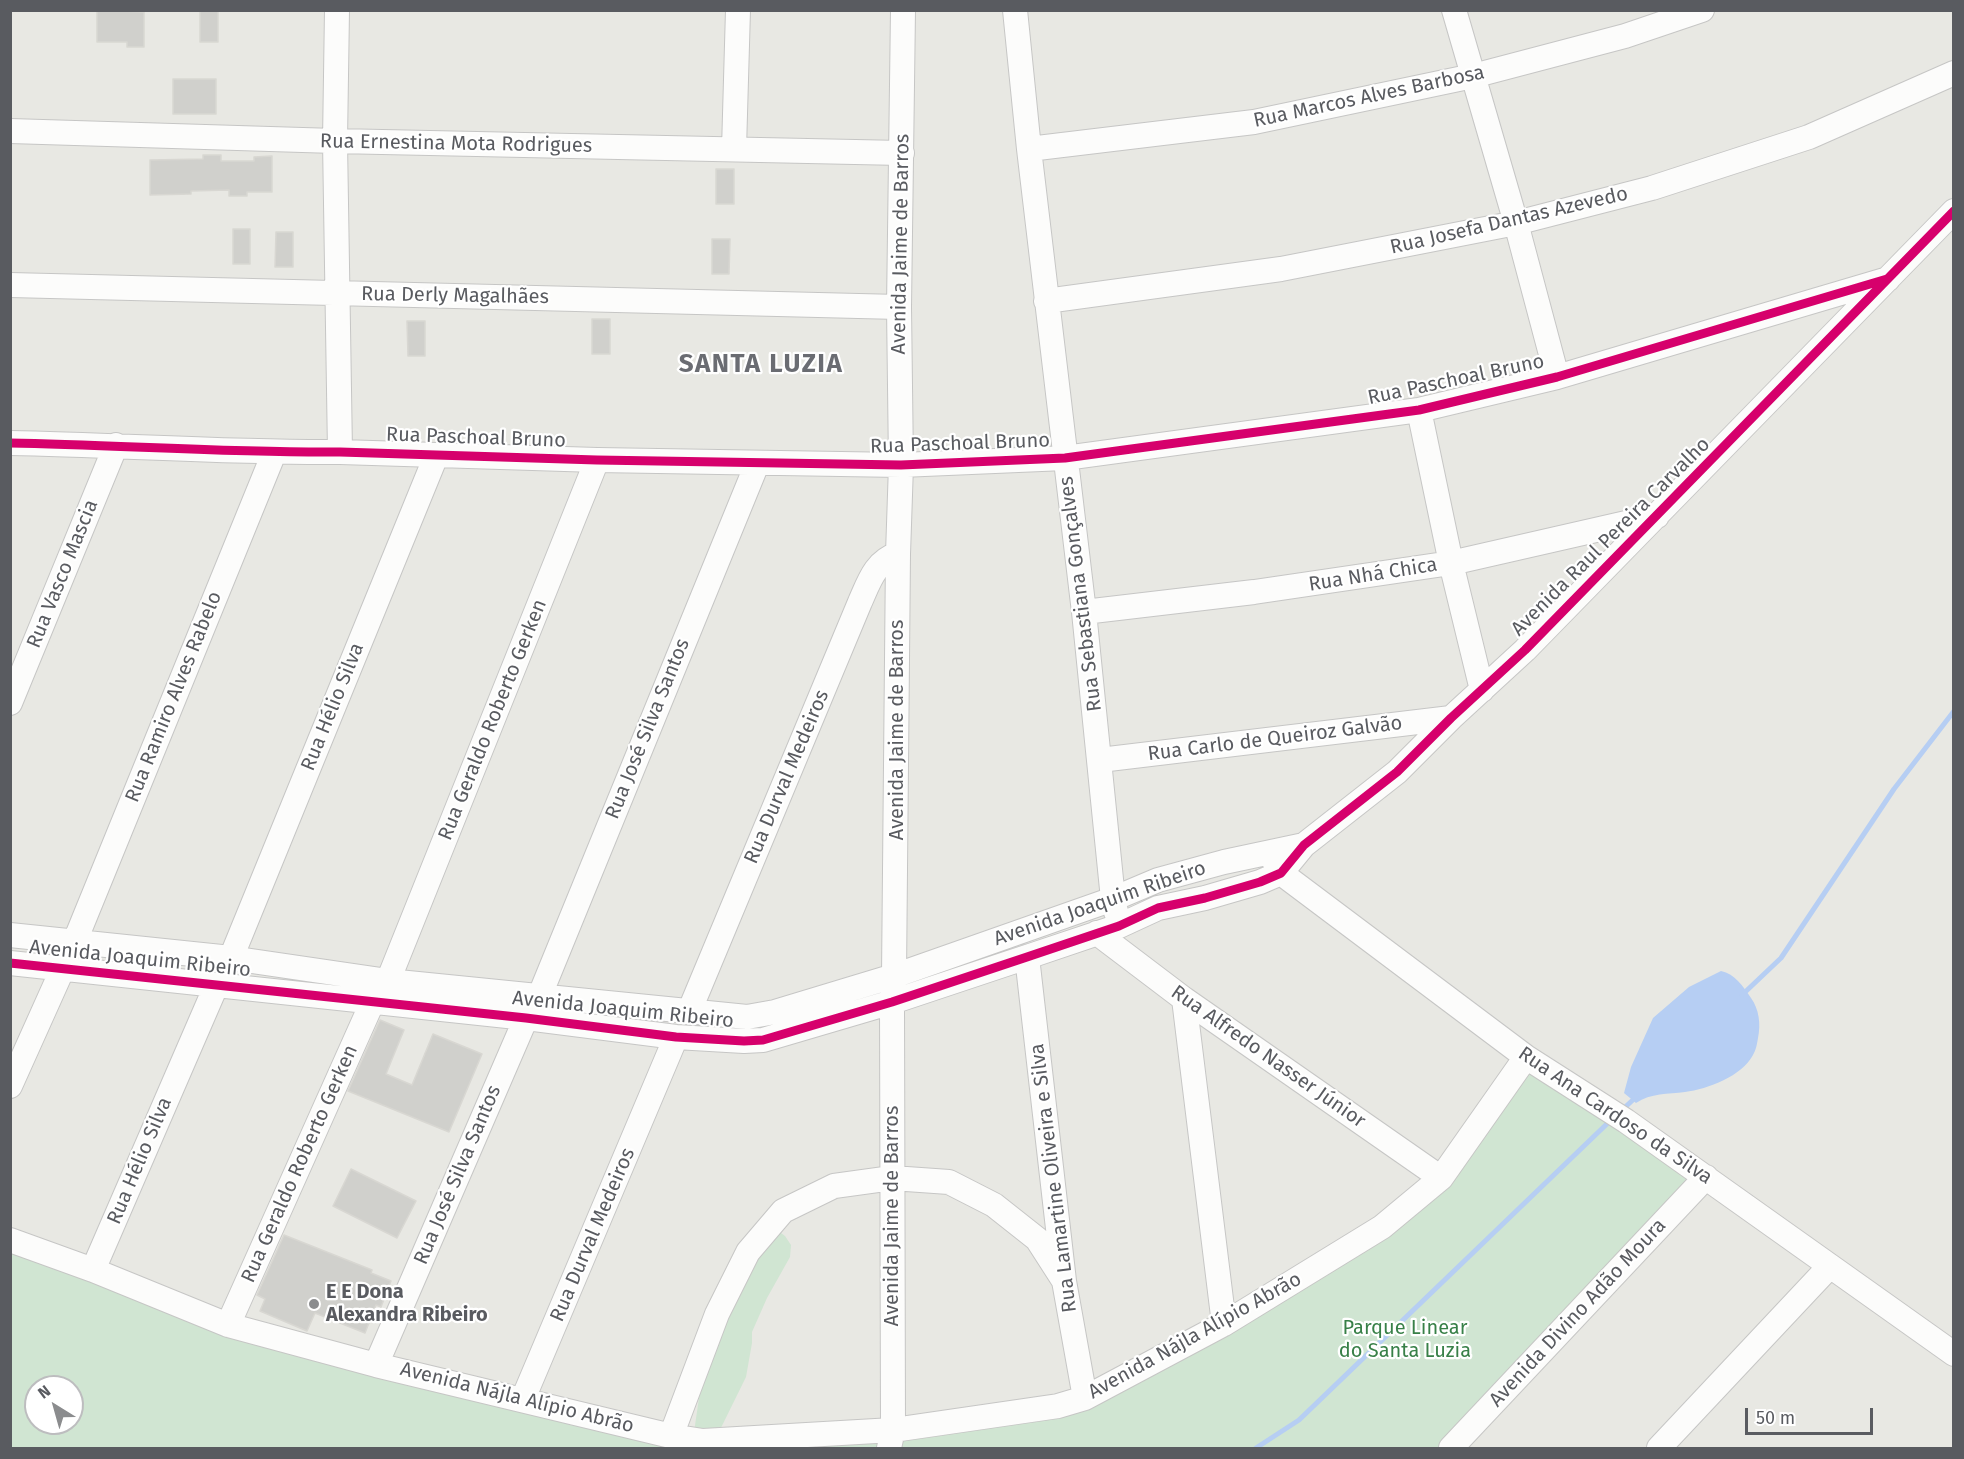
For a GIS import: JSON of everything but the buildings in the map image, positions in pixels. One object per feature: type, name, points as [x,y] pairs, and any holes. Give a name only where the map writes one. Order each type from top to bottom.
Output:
[{"type":"street","points":[[337,10],[335,141],[340,452]]},
{"type":"street","points":[[734,149],[738,10]]},
{"type":"street","name":"Rua Sebastiana Gonçalves","points":[[1015,10],[1046,301],[1100,760],[1113,899],[1108,929]]},
{"type":"street","points":[[1454,10],[1516,223],[1557,377]]},
{"type":"street","name":"Rua Marcos Alves Barbosa","points":[[1029,149],[1254,122],[1473,76],[1625,36],[1702,10]]},
{"type":"street","name":"Avenida Jaime de Barros","points":[[891,1439],[892,1002],[901,465],[899,307],[902,153],[910,11]]},
{"type":"street","name":"Rua Josefa Dantas Azevedo","points":[[1046,301],[1281,269],[1516,223],[1652,188],[1809,137],[1953,74]]},
{"type":"street","name":"Rua Ernestina Mota Rodrigues","points":[[10,131],[335,141],[902,153]]},
{"type":"street","name":"Avenida Raul Pereira Carvalho","points":[[1275,863],[1304,846],[1397,772],[1451,718],[1525,650],[1953,211]]},
{"type":"street","name":"Rua Paschoal Bruno","points":[[10,443],[116,445],[274,453],[340,452],[757,464],[901,465],[1065,458],[1419,410],[1557,377],[1890,278]]},
{"type":"street","name":"Rua Derly Magalhães","points":[[10,285],[899,307]]},
{"type":"street","points":[[1419,410],[1450,563],[1482,690]]},
{"type":"street","name":"Rua Vasco Mascia","points":[[10,703],[116,445]]},
{"type":"street","name":"Rua Ramiro Alves Rabelo","points":[[75,942],[274,453]]},
{"type":"street","name":"Rua Hélio Silva","points":[[231,958],[436,456]]},
{"type":"street","name":"Rua Geraldo Roberto Gerken","points":[[388,981],[597,460]]},
{"type":"street","name":"Rua José Silva Santos","points":[[540,995],[757,464]]},
{"type":"street","name":"Rua Nhá Chica","points":[[1084,612],[1254,592],[1450,563],[1657,516]]},
{"type":"street","name":"Rua Durval Medeiros","points":[[690,1012],[860,602],[880,563],[887,557],[898,554]]},
{"type":"street","name":"Rua Carlo de Queiroz Galvão","points":[[1100,760],[1451,718]]},
{"type":"street","name":"Avenida Joaquim Ribeiro","points":[[10,935],[231,958],[388,981],[747,1017],[775,1012],[894,976],[1113,899],[1158,880],[1224,862],[1275,863]]},
{"type":"street","name":"Avenida Joaquim Ribeiro","points":[[10,963],[526,1018],[676,1037],[763,1040],[892,1002],[1028,957],[1108,929],[1158,908],[1260,882],[1275,863]]},
{"type":"street","name":"Rua Ana Cardoso da Silva","points":[[1275,863],[1526,1057],[1616,1115],[1953,1354]]},
{"type":"street","name":"Rua Alfredo Nasser Júnior","points":[[1108,929],[1184,999],[1441,1178]]},
{"type":"street","name":"Rua Lamartine Oliveira e Silva","points":[[1028,957],[1064,1281],[1085,1398]]},
{"type":"street","points":[[10,1086],[63,968]]},
{"type":"street","name":"Rua Hélio Silva","points":[[93,1270],[216,986]]},
{"type":"street","points":[[1184,999],[1224,1324]]},
{"type":"street","name":"Rua Geraldo Roberto Gerken","points":[[228,1325],[372,1003]]},
{"type":"street","name":"Rua José Silva Santos","points":[[376,1365],[526,1018]]},
{"type":"street","name":"Rua Durval Medeiros","points":[[523,1399],[676,1037]]},
{"type":"street","name":"Avenida Nájla Alípio Abrão","points":[[10,1240],[93,1270],[228,1325],[376,1365],[671,1436],[703,1441],[891,1439],[1059,1406],[1085,1398],[1224,1324],[1382,1227],[1441,1178],[1526,1057]]},
{"type":"street","points":[[671,1436],[717,1314],[748,1252],[783,1211],[834,1186],[892,1178],[949,1182],[994,1205],[1037,1239],[1064,1281]]},
{"type":"street","name":"Avenida Divino Adão Moura","points":[[1451,1449],[1706,1178]]},
{"type":"street","points":[[1659,1449],[1830,1266]]},
{"type":"green space","name":"Parque Linear do Santa Luzia","points":[[1526,1057],[1706,1177],[1451,1448],[11,1448],[10,1240],[228,1325],[693,1439],[700,1391],[724,1306],[777,1230],[791,1245],[790,1257],[767,1298],[752,1332],[746,1377],[715,1440],[1085,1398],[1441,1178]]},
{"type":"water","points":[[1721,971],[1738,981],[1756,1007],[1759,1027],[1757,1045],[1753,1055],[1741,1069],[1714,1085],[1654,1096],[1636,1103],[1624,1093],[1631,1067],[1653,1018],[1689,987]]},
{"type":"waterway","points":[[1742,995],[1781,958],[1894,789],[1954,711]]},
{"type":"waterway","points":[[1621,1111],[1636,1097]]},
{"type":"waterway","points":[[1256,1448],[1299,1420],[1612,1119]]},
{"type":"cycle path","points":[[10,963],[526,1018],[676,1037],[763,1040],[892,1002],[1027,957],[1119,926],[1158,908],[1205,898],[1260,882],[1281,873],[1304,845],[1397,772],[1451,718],[1525,650],[1954,211]]},
{"type":"cycle path","points":[[10,443],[597,460],[901,465],[1065,458],[1419,410],[1557,377],[1887,279]]},
{"type":"place","name":"E E Dona Alexandra Ribeiro","points":[[314,1304]]},
{"type":"district","name":"SANTA LUZIA","points":[[761,365]]}]
